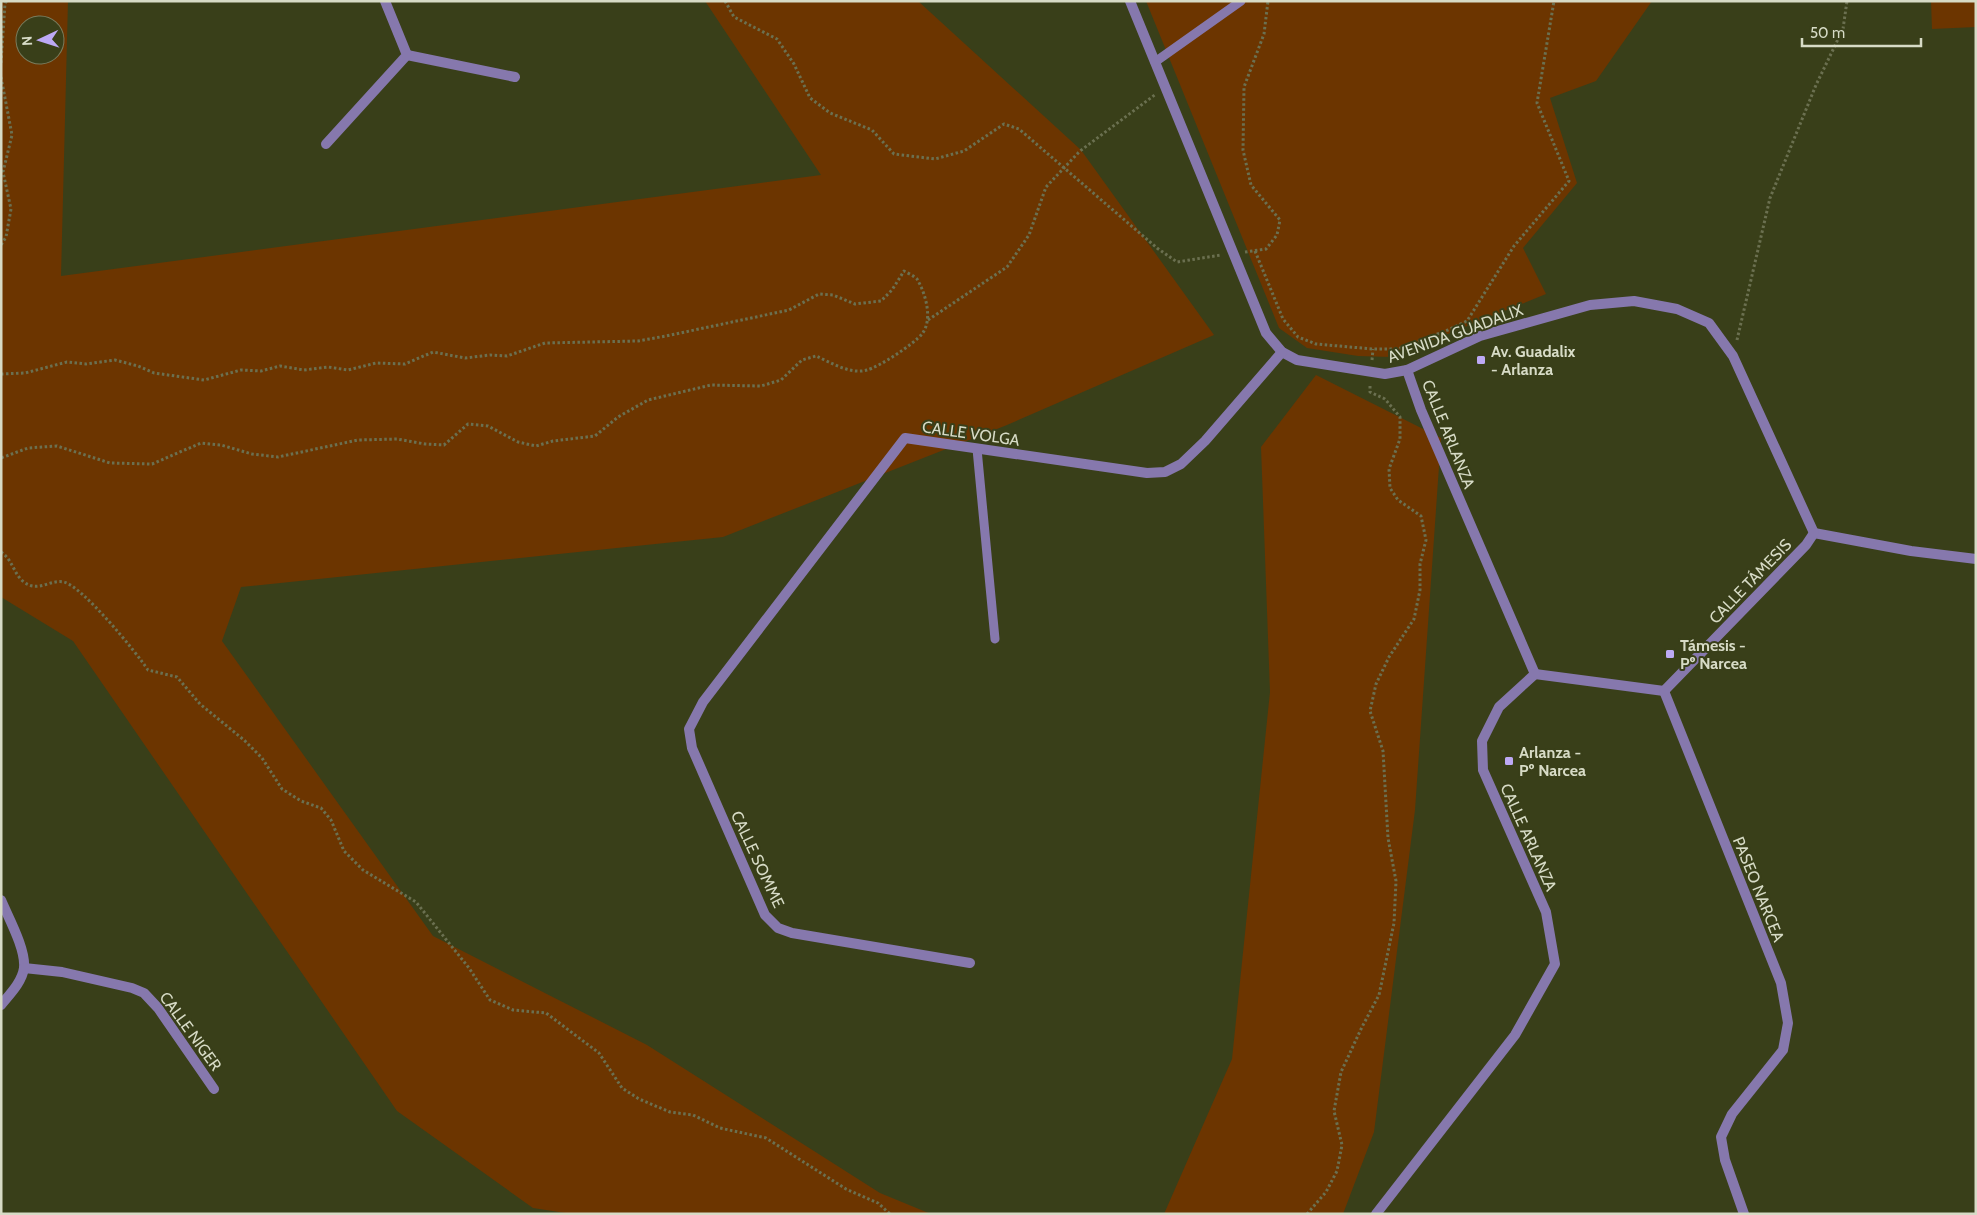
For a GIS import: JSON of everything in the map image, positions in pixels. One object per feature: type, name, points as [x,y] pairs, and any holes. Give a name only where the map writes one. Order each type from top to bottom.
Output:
[{"type":"street","points":[[386,1],[407,55]]},
{"type":"street","name":"AVENIDA GUADALIX","points":[[1130,1],[1266,333],[1282,352],[1297,360],[1386,374],[1407,370],[1480,336],[1590,305],[1634,301],[1677,309],[1709,323],[1733,356],[1814,533]]},
{"type":"street","points":[[407,55],[515,77]]},
{"type":"street","points":[[326,144],[407,55]]},
{"type":"street","name":"CALLE VOLGA","points":[[689,729],[703,702],[905,438],[1147,473],[1165,472],[1181,464],[1205,441],[1282,352]]},
{"type":"street","name":"CALLE ARLANZA","points":[[1376,1214],[1515,1035],[1555,964],[1546,912],[1483,770],[1482,741],[1499,707],[1534,674],[1421,410],[1407,370]]},
{"type":"street","points":[[1814,533],[1911,551],[1976,559]]},
{"type":"street","name":"CALLE TÁMESIS","points":[[1664,691],[1806,545],[1814,533]]},
{"type":"street","points":[[1534,674],[1664,691]]},
{"type":"street","name":"PASEO NARCEA","points":[[1664,691],[1781,984],[1788,1023],[1782,1050],[1732,1114],[1721,1137],[1724,1160],[1744,1214]]},
{"type":"street","name":"CALLE SOMME","points":[[689,729],[692,748],[765,915],[778,928],[792,933],[970,963]]},
{"type":"street","points":[[1,900],[22,951],[24,968],[18,983],[1,1005]]},
{"type":"street","name":"CALLE NIGER","points":[[24,968],[62,972],[144,992],[158,1008],[214,1089]]},
{"type":"lane","points":[[1155,62],[1241,1]]},
{"type":"lane","points":[[977,449],[995,639]]},
{"type":"path","points":[[1,63],[5,3],[7,1]]},
{"type":"path","points":[[725,1],[734,17],[777,39],[794,64],[810,98],[830,112],[872,130],[894,154],[935,159],[964,151],[1004,124],[1019,129],[1157,248],[1177,262],[1266,249],[1277,235],[1280,220],[1251,185],[1243,150],[1244,87],[1264,34],[1268,1]]},
{"type":"path","points":[[1255,251],[1283,319],[1298,337],[1316,344],[1373,350],[1398,349],[1467,321],[1514,246],[1568,180],[1537,103],[1554,1]]},
{"type":"path","points":[[1733,356],[1770,198],[1816,85],[1843,29],[1846,1]]},
{"type":"path","points":[[1,76],[12,135],[3,172],[12,209],[6,237],[1,246]]},
{"type":"path","points":[[928,320],[1007,267],[1029,235],[1046,187],[1080,151],[1165,87]]},
{"type":"path","points":[[1,374],[25,373],[67,362],[86,364],[115,360],[138,366],[154,373],[204,380],[241,370],[261,371],[280,366],[304,370],[328,367],[348,370],[376,363],[405,364],[433,352],[465,358],[490,355],[507,356],[545,343],[638,341],[666,336],[789,310],[819,294],[833,295],[855,304],[881,301],[892,290],[904,271],[916,278],[925,299],[928,320],[922,334],[890,358],[866,370],[851,370],[816,356],[802,360],[781,380],[760,386],[711,385],[648,400],[618,416],[595,436],[553,441],[536,446],[518,442],[488,426],[468,424],[444,445],[397,439],[358,440],[278,457],[252,454],[221,445],[201,444],[152,464],[110,463],[57,446],[28,448],[1,458]]},
{"type":"path","points":[[1307,1214],[1326,1192],[1337,1171],[1342,1145],[1334,1110],[1341,1072],[1379,995],[1394,923],[1396,881],[1388,838],[1382,751],[1370,711],[1376,684],[1389,657],[1414,619],[1420,590],[1420,564],[1426,540],[1421,516],[1398,500],[1390,488],[1389,470],[1400,439],[1400,417],[1385,399],[1370,392],[1373,350]]},
{"type":"path","points":[[1,552],[8,557],[23,582],[36,588],[62,581],[77,588],[135,651],[148,670],[177,677],[200,704],[244,740],[262,758],[282,789],[301,801],[321,808],[331,820],[344,851],[363,870],[416,902],[469,968],[490,1000],[513,1010],[546,1013],[599,1053],[622,1088],[639,1100],[670,1112],[693,1114],[720,1128],[766,1138],[846,1189],[878,1203],[890,1214]]},
{"type":"shaded area","points":[[1,1],[68,1],[61,276],[821,175],[705,1],[918,1],[1081,150],[1214,335],[1007,425],[723,537],[241,587],[222,641],[433,936],[647,1045],[880,1193],[931,1214],[572,1214],[533,1208],[397,1111],[73,641],[1,597]]},
{"type":"shaded area","points":[[1146,1],[1652,1],[1596,81],[1550,98],[1577,183],[1523,248],[1546,294],[1391,357],[1358,356],[1307,348],[1279,328]]},
{"type":"shaded area","points":[[1931,1],[1976,1],[1976,27],[1932,29]]},
{"type":"shaded area","points":[[1316,375],[1441,438],[1415,810],[1374,1132],[1343,1214],[1164,1214],[1232,1059],[1270,692],[1261,447]]},
{"type":"place","name":"Av. Guadalix - Arlanza","points":[[1481,360]]},
{"type":"place","name":"Támesis - Pº Narcea","points":[[1670,654]]},
{"type":"place","name":"Arlanza - Pº Narcea","points":[[1509,761]]}]
